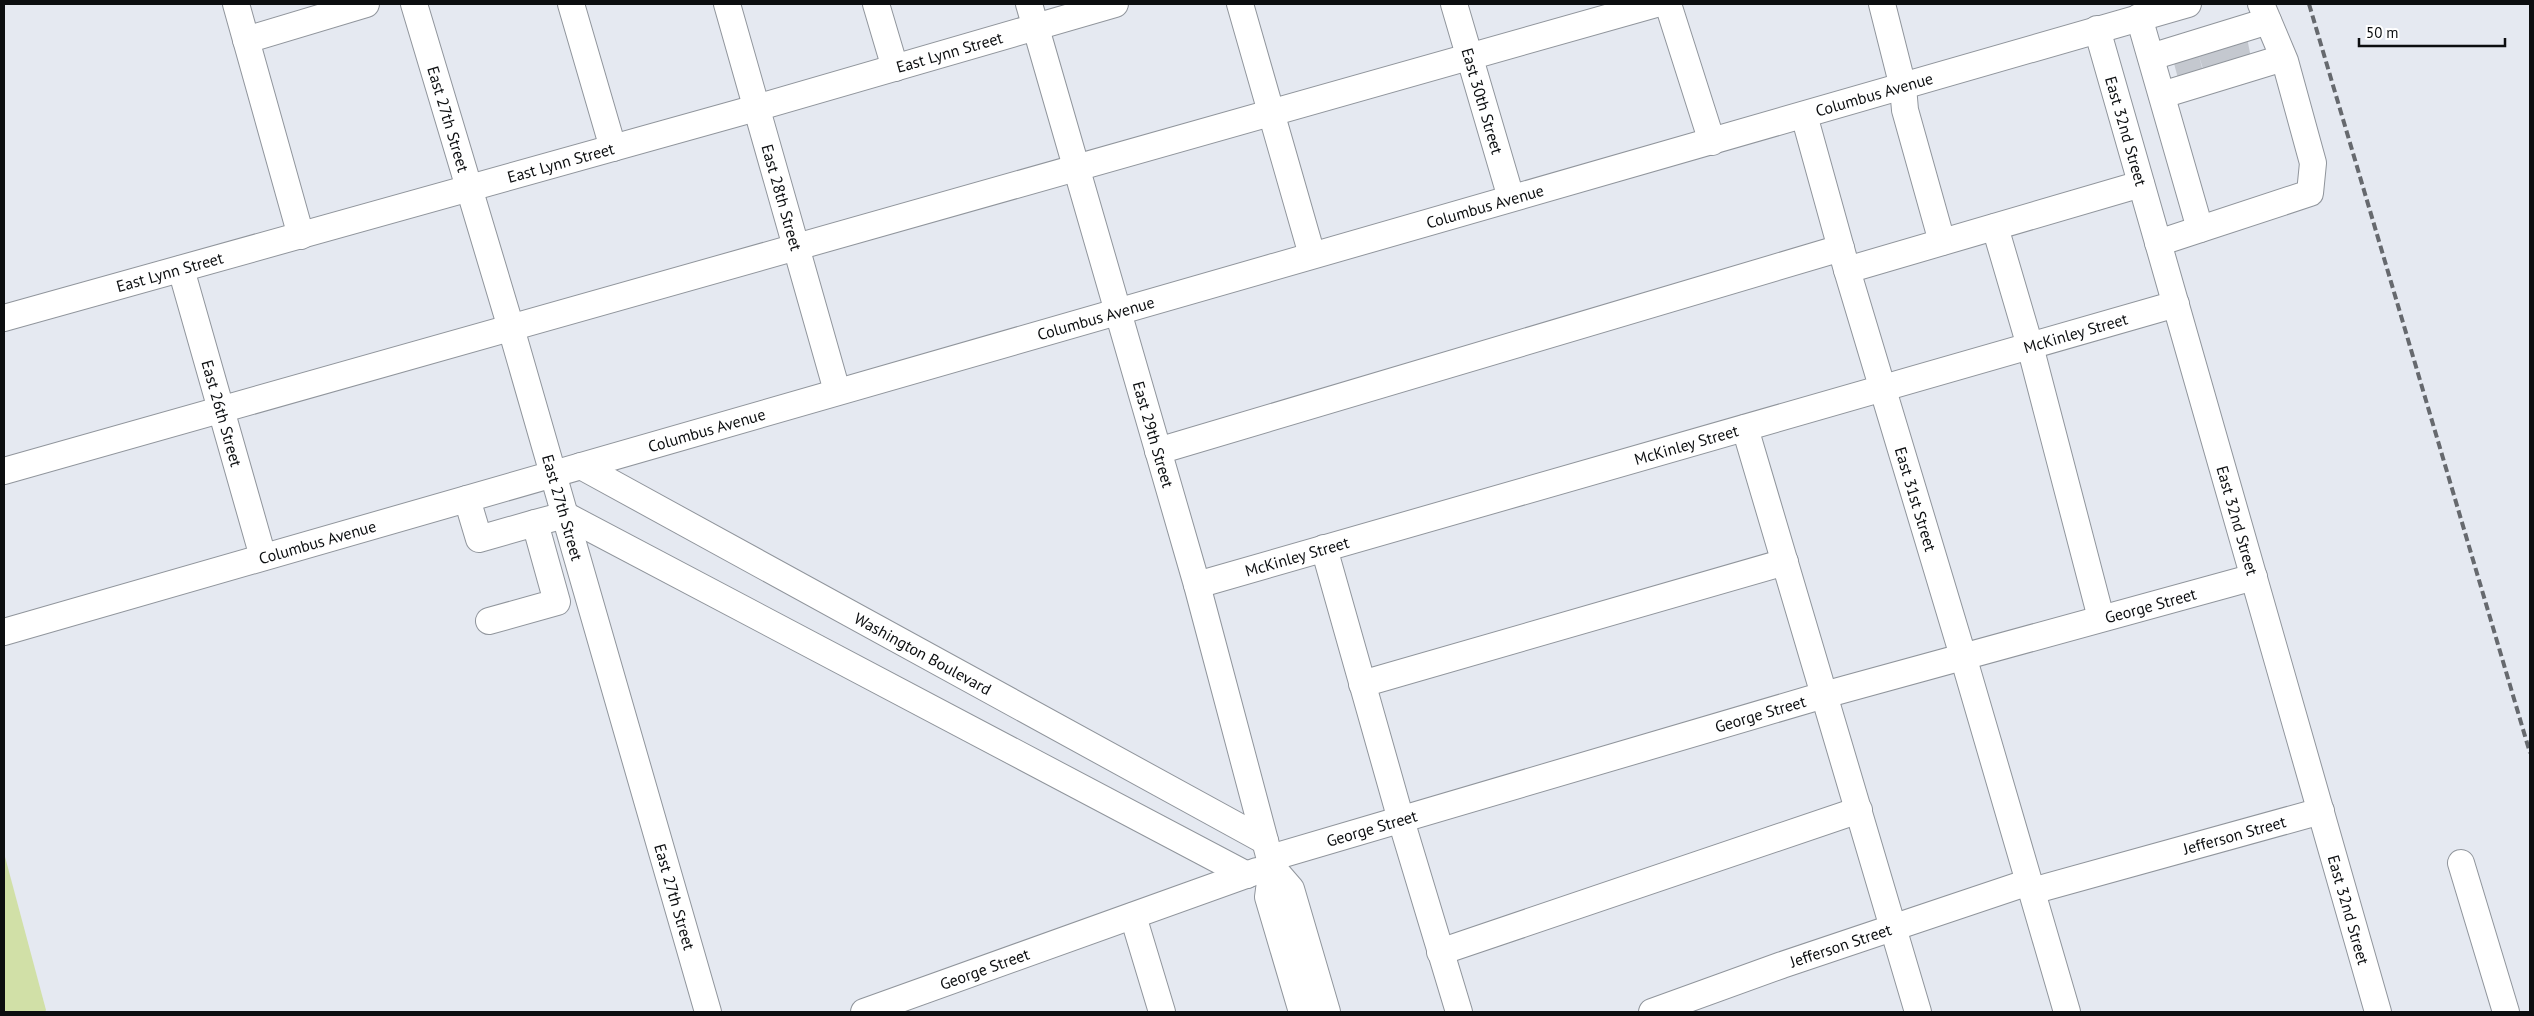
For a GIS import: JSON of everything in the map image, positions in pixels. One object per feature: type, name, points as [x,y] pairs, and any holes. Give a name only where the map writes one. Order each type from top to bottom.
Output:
[{"type":"street","points":[[236,4],[301,236]]},
{"type":"street","points":[[246,40],[366,4]]},
{"type":"street","name":"East 27th Street","points":[[414,4],[580,564],[708,1012]]},
{"type":"street","points":[[571,4],[613,148]]},
{"type":"street","name":"East 28th Street","points":[[726,4],[837,392]]},
{"type":"street","points":[[876,4],[895,68]]},
{"type":"street","name":"East Lynn Street","points":[[4,318],[470,189],[895,68],[1032,15],[1115,4]]},
{"type":"street","points":[[1240,4],[1312,255]]},
{"type":"street","name":"East 30th Street","points":[[1454,4],[1511,198]]},
{"type":"street","points":[[4,471],[796,248],[1075,166],[1656,4]]},
{"type":"street","points":[[1668,4],[1712,142]]},
{"type":"street","points":[[1882,4],[1904,87],[1905,110],[1942,242]]},
{"type":"street","name":"Columbus Avenue","points":[[4,632],[2188,4]]},
{"type":"street","points":[[2158,243],[2310,193],[2313,163],[2283,58],[2264,13],[2225,55],[2188,66],[2162,95]]},
{"type":"street","name":"East 29th Street","points":[[1032,15],[1197,585],[1269,855],[1268,897],[1302,1012]]},
{"type":"street","points":[[2139,17],[2200,229]]},
{"type":"street","name":"East 32nd Street","points":[[2097,30],[2378,1012]]},
{"type":"street","points":[[2151,57],[2188,66],[2225,55],[2283,58]]},
{"type":"street","name":"East 31st Street","points":[[1804,115],[1844,259],[1964,656],[2067,1012]]},
{"type":"street","points":[[1158,451],[1844,259],[1942,242],[2141,184]]},
{"type":"street","points":[[1995,227],[2030,346],[2101,618]]},
{"type":"street","name":"East 26th Street","points":[[181,269],[263,557]]},
{"type":"street","name":"McKinley Street","points":[[1197,585],[2176,304]]},
{"type":"street","points":[[1745,428],[1918,1012]]},
{"type":"street","name":"Washington Boulevard","points":[[581,466],[1269,855]]},
{"type":"street","points":[[467,499],[478,539],[565,515],[1247,875]]},
{"type":"street","points":[[490,621],[557,602],[535,523]]},
{"type":"street","points":[[1324,548],[1401,820],[1459,1012]]},
{"type":"street","points":[[1362,684],[1785,562]]},
{"type":"street","points":[[548,573],[580,564]]},
{"type":"street","name":"George Street","points":[[864,1012],[1247,875],[1269,855],[1401,820],[1824,695],[2254,577]]},
{"type":"street","points":[[1440,952],[1859,810]]},
{"type":"street","name":"Jefferson Street","points":[[1652,1012],[1894,928],[2030,886],[2321,811]]},
{"type":"street","name":"East 29th Street","points":[[1269,855],[1290,889],[1327,1012]]},
{"type":"street","points":[[2461,863],[2506,1012]]},
{"type":"street","points":[[1133,916],[1162,1012]]},
{"type":"green space","points":[[4,853],[46,1010],[45,1012],[4,1012]]},
{"type":"tunnel","points":[[2235,44],[2238,59]]},
{"type":"tunnel","points":[[2211,51],[2216,67]]},
{"type":"tunnel","points":[[2186,58],[2190,73]]},
{"type":"railway","points":[[2309,4],[2530,753]]}]
